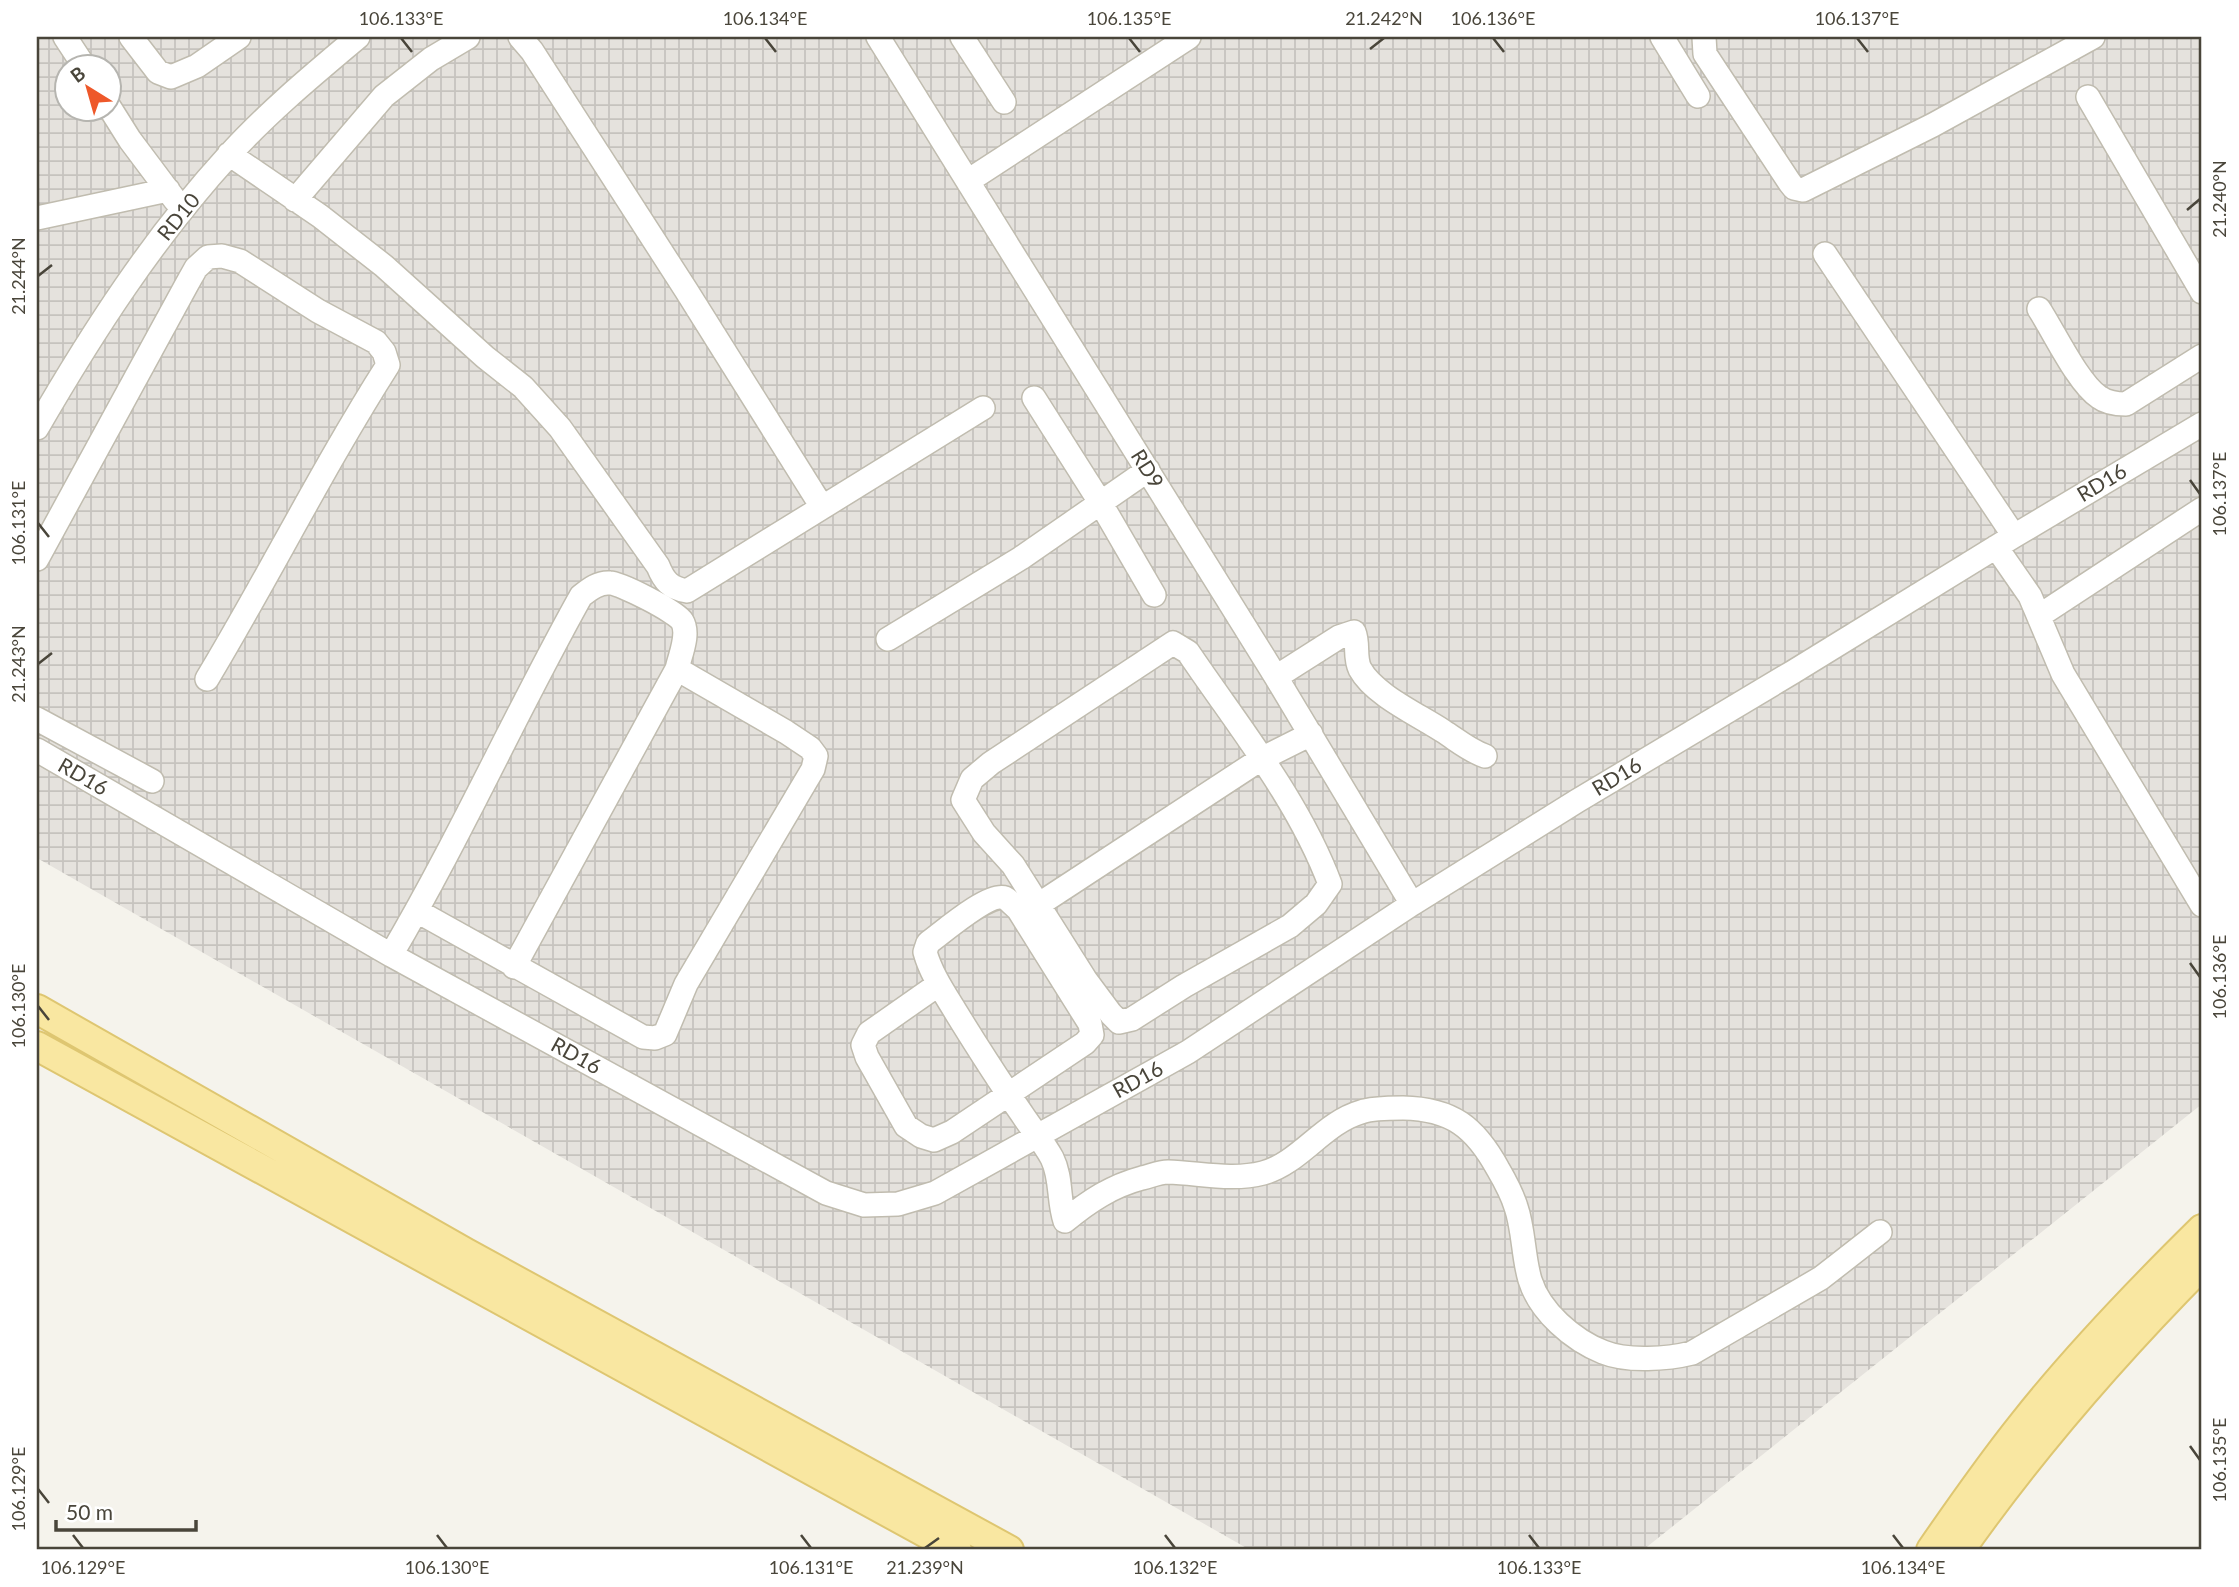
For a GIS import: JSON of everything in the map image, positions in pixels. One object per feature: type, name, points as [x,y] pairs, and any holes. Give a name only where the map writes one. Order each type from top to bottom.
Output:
[{"type":"main road","points":[[37,1009],[466,1253],[968,1545]]},
{"type":"main road","points":[[37,1046],[968,1545],[1009,1550]]},
{"type":"main road","points":[[1931,1550],[1970,1493],[2054,1387],[2164,1266],[2202,1229]]},
{"type":"main road","points":[[1960,1550],[2010,1481],[2088,1387],[2202,1265]]},
{"type":"street","points":[[65,37],[75,52]]},
{"type":"street","points":[[131,37],[158,72],[171,77],[197,66],[229,40]]},
{"type":"street","name":"RD10","points":[[37,428],[134,273],[229,154],[294,92],[358,37]]},
{"type":"street","points":[[295,200],[384,96],[431,59],[468,37]]},
{"type":"street","points":[[520,37],[686,290],[822,507]]},
{"type":"street","name":"RD9","points":[[878,37],[1276,677],[1412,904]]},
{"type":"street","points":[[962,37],[1004,102]]},
{"type":"street","points":[[968,181],[1189,37]]},
{"type":"street","points":[[1662,37],[1698,96]]},
{"type":"street","points":[[1704,37],[1705,54],[1790,183],[1794,188],[1803,190],[1933,125],[2060,45],[2093,37]]},
{"type":"street","points":[[2088,97],[2202,292]]},
{"type":"street","points":[[119,122],[183,211]]},
{"type":"street","points":[[229,154],[320,216],[384,266],[485,357],[523,387],[560,428],[658,566],[664,580],[674,589],[687,591],[983,408]]},
{"type":"street","points":[[37,218],[168,190]]},
{"type":"street","points":[[1825,254],[2005,541],[2063,674],[2202,905]]},
{"type":"street","points":[[37,559],[187,284],[208,257],[222,256],[240,261],[318,311],[376,342],[384,352],[388,365],[359,411],[251,607],[207,679]]},
{"type":"street","points":[[2039,309],[2087,385],[2100,398],[2114,403],[2126,404],[2202,356]]},
{"type":"street","points":[[1034,398],[1100,502],[1154,595]]},
{"type":"street","name":"RD16","points":[[37,750],[391,955],[827,1193],[864,1205],[898,1204],[935,1193],[1188,1052],[1412,904],[2005,541],[2202,424]]},
{"type":"street","points":[[888,639],[1021,558],[1148,470]]},
{"type":"street","points":[[2039,616],[2202,509]]},
{"type":"street","points":[[391,955],[417,911],[581,596],[593,586],[612,582],[675,612],[684,622],[685,634],[677,669],[514,967]]},
{"type":"street","points":[[1276,677],[1339,637],[1354,632],[1356,659],[1364,676],[1408,712],[1485,756]]},
{"type":"street","points":[[1173,643],[1188,652],[1297,814],[1330,884],[1316,904],[1290,926],[1132,1019],[1119,1022],[1084,979],[1038,905],[1013,865],[984,833],[963,800],[966,789],[972,779],[991,763],[1173,643]]},
{"type":"street","points":[[417,911],[643,1037],[655,1038],[665,1034],[686,984],[813,769],[816,756],[810,748],[677,669]]},
{"type":"street","points":[[37,719],[152,781]]},
{"type":"street","points":[[1038,905],[1261,759],[1311,734]]},
{"type":"street","points":[[939,984],[869,1033],[863,1045],[906,1126],[921,1136],[934,1140],[952,1132],[1008,1093],[1085,1043],[1092,1035],[1083,1010],[1018,909],[1005,898],[995,897],[978,906],[928,943],[925,952],[939,984],[1008,1093],[1052,1157],[1058,1173],[1060,1205],[1065,1221],[1090,1200],[1120,1183],[1164,1172],[1250,1176],[1278,1168],[1341,1122],[1361,1112],[1403,1108],[1440,1112],[1462,1122],[1485,1146],[1517,1208],[1530,1281],[1539,1300],[1552,1316],[1579,1340],[1605,1353],[1670,1358],[1692,1353],[1821,1278],[1880,1232]]},
{"type":"shaded area","points":[[37,37],[2202,37],[2202,1104],[1643,1550],[1250,1550],[37,858]]}]
